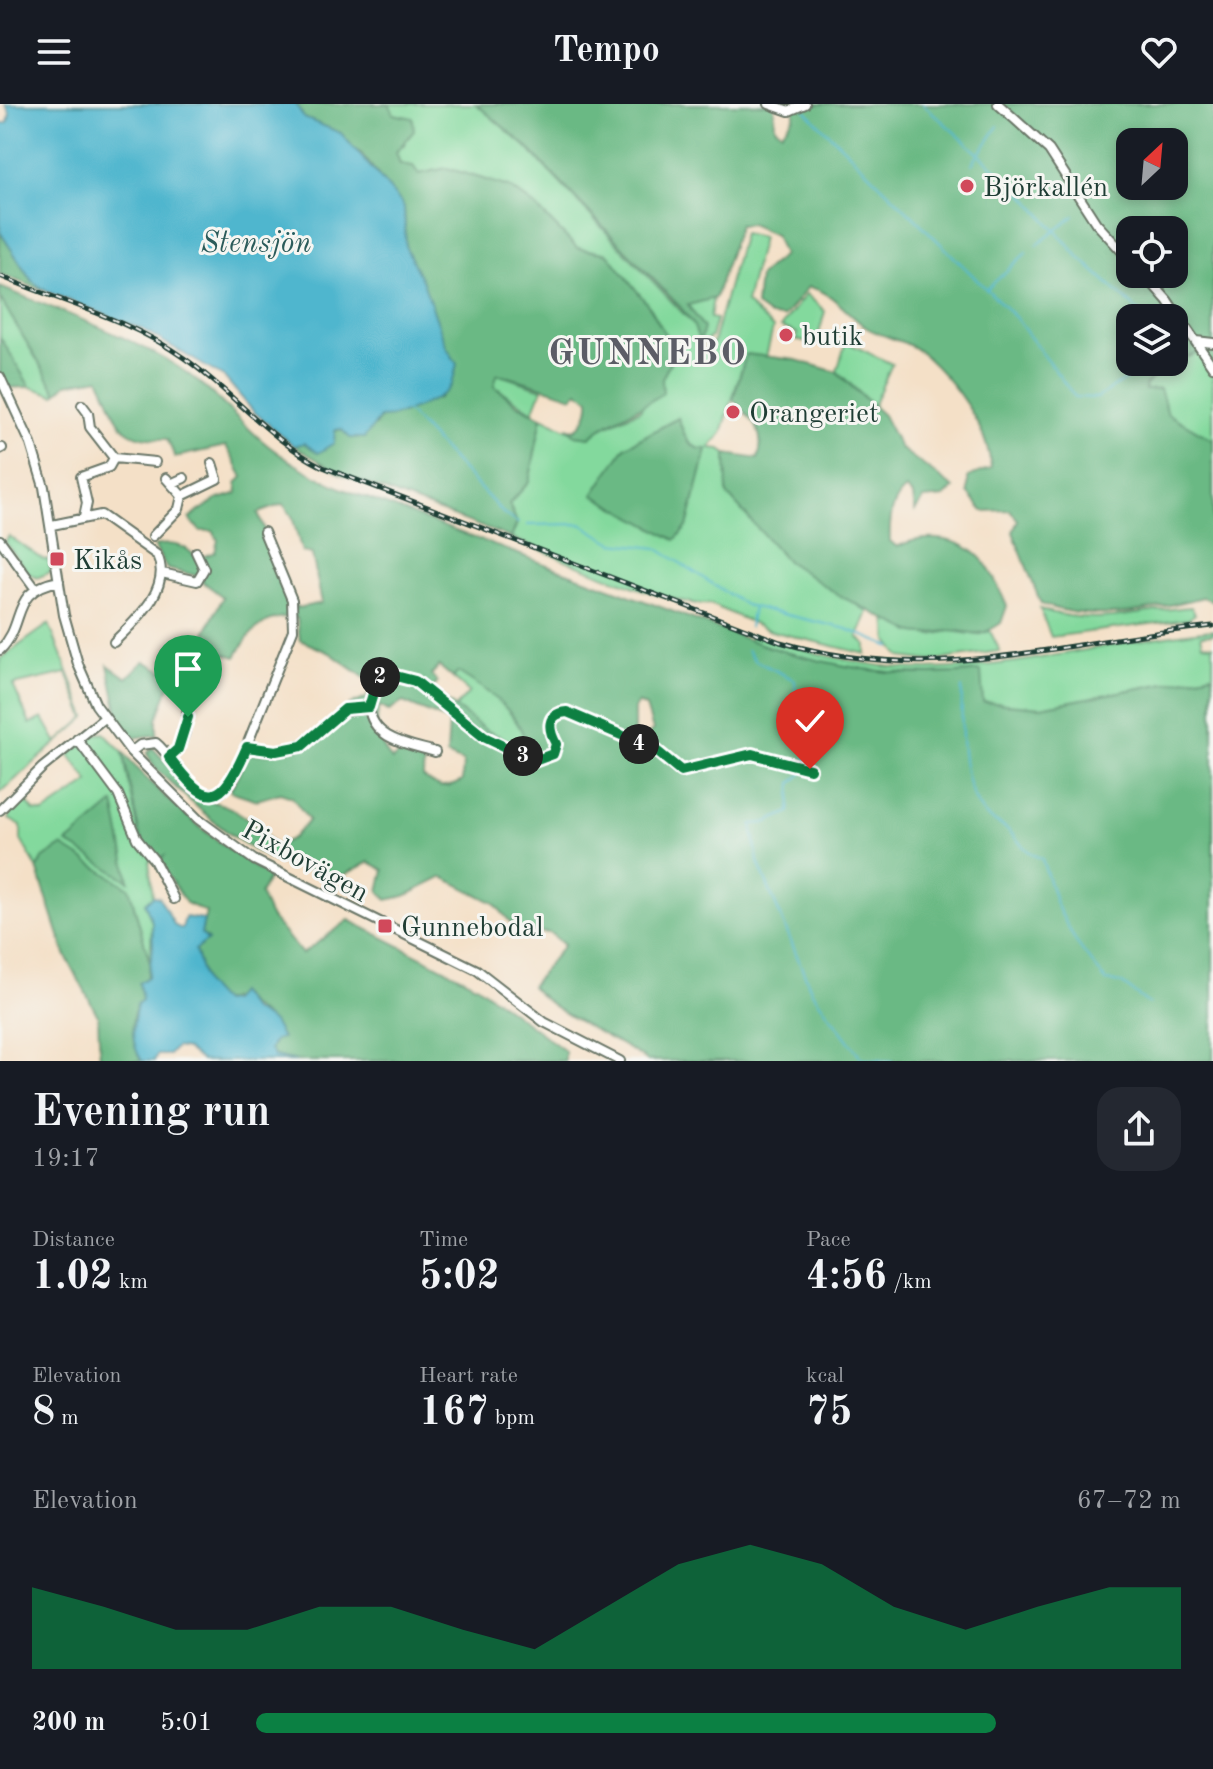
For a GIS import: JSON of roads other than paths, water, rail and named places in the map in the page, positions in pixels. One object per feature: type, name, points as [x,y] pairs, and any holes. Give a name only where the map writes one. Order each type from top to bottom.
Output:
[{"type":"street","points":[[769,104],[789,111],[805,104]]},
{"type":"street","points":[[998,104],[1049,150],[1096,223],[1116,245]]},
{"type":"street","points":[[1155,288],[1213,367]]},
{"type":"street","points":[[1196,341],[1213,343]]},
{"type":"street","name":"Pixbovägen","points":[[0,377],[31,444],[52,525],[59,581],[75,656],[104,718],[131,752],[198,819],[254,860],[477,970],[544,1022],[620,1061]]},
{"type":"street","points":[[82,405],[88,413],[90,427],[114,458],[155,462]]},
{"type":"street","points":[[84,517],[87,503],[81,477],[109,467],[114,458]]},
{"type":"street","points":[[182,496],[217,479],[212,463]]},
{"type":"street","points":[[182,496],[169,480],[184,478]]},
{"type":"street","points":[[153,536],[179,509],[182,496]]},
{"type":"street","points":[[52,525],[84,517],[108,517],[157,555],[162,573],[147,606],[114,642]]},
{"type":"street","points":[[131,752],[151,742],[160,745],[191,787],[211,795],[221,792],[233,780],[293,630],[292,600],[264,532]]},
{"type":"street","points":[[0,540],[35,588]]},
{"type":"street","points":[[162,573],[197,581],[204,569],[196,552]]},
{"type":"street","points":[[0,650],[9,637],[23,602],[35,588],[59,581]]},
{"type":"street","points":[[169,757],[178,749],[188,725],[187,690],[193,669],[208,651]]},
{"type":"street","points":[[435,752],[386,737],[373,723],[369,707],[380,677],[397,675],[421,685],[484,737],[534,761],[553,754],[556,744],[548,730],[550,721],[557,714],[567,712],[654,749],[681,771],[752,754],[810,769]]},
{"type":"street","points":[[247,747],[276,751],[302,746],[345,709],[369,707]]},
{"type":"street","points":[[0,810],[104,718]]},
{"type":"street","points":[[77,739],[126,807],[137,839],[154,860],[174,899]]},
{"type":"water","name":"Stensjön","points":[[5,104],[296,104],[304,118],[341,133],[404,208],[406,248],[423,282],[447,348],[457,364],[451,386],[417,408],[380,418],[364,438],[350,438],[341,429],[335,430],[334,443],[318,453],[304,443],[294,446],[253,411],[225,378],[142,329],[48,292],[32,281],[0,232],[0,123],[8,123],[10,113]]},
{"type":"water","points":[[153,896],[159,897],[175,926],[182,929],[185,917],[204,920],[201,934],[208,940],[195,950],[205,984],[222,1002],[231,1001],[238,992],[252,1010],[273,1022],[282,1038],[275,1040],[270,1049],[274,1056],[296,1061],[202,1061],[186,1049],[176,1047],[169,1055],[157,1055],[154,1061],[142,1061],[135,1047],[133,1027],[137,1004],[142,1000],[139,983],[148,977],[153,946],[152,922],[145,903]]},
{"type":"waterway","points":[[923,104],[1008,180]]},
{"type":"waterway","points":[[805,110],[1015,317],[1075,397],[1097,398],[1131,376]]},
{"type":"waterway","points":[[972,164],[998,126]]},
{"type":"waterway","points":[[1015,185],[1079,257],[1131,304]]},
{"type":"waterway","points":[[1037,245],[1074,216]]},
{"type":"waterway","points":[[986,290],[1026,253]]},
{"type":"waterway","points":[[407,411],[505,515],[518,523]]},
{"type":"waterway","points":[[527,525],[581,524],[613,543],[657,548],[745,605],[847,629],[891,647]]},
{"type":"waterway","points":[[749,627],[753,608]]},
{"type":"waterway","points":[[747,650],[756,661],[795,680],[797,722],[806,748],[806,764]]},
{"type":"waterway","points":[[962,688],[963,754],[976,801],[987,817],[1007,829],[1027,850],[1042,859],[1056,904],[1076,942],[1106,981],[1121,983],[1149,1004]]},
{"type":"waterway","points":[[804,772],[792,783],[790,812],[765,823],[752,824],[758,862],[812,992],[862,1059],[892,1061]]},
{"type":"railway","points":[[0,276],[118,322],[163,344],[202,371],[268,430],[323,467],[780,642],[838,655],[893,661],[946,661],[998,657],[1213,626]]},
{"type":"place","name":"Björkallén","points":[[967,186]]},
{"type":"place","name":"butik","points":[[786,335]]},
{"type":"place","name":"Orangeriet","points":[[733,412]]},
{"type":"place","name":"Kikås","points":[[57,559]]},
{"type":"place","name":"Gunnebodal","points":[[385,926]]},
{"type":"district","name":"GUNNEBO","points":[[648,351]]}]
